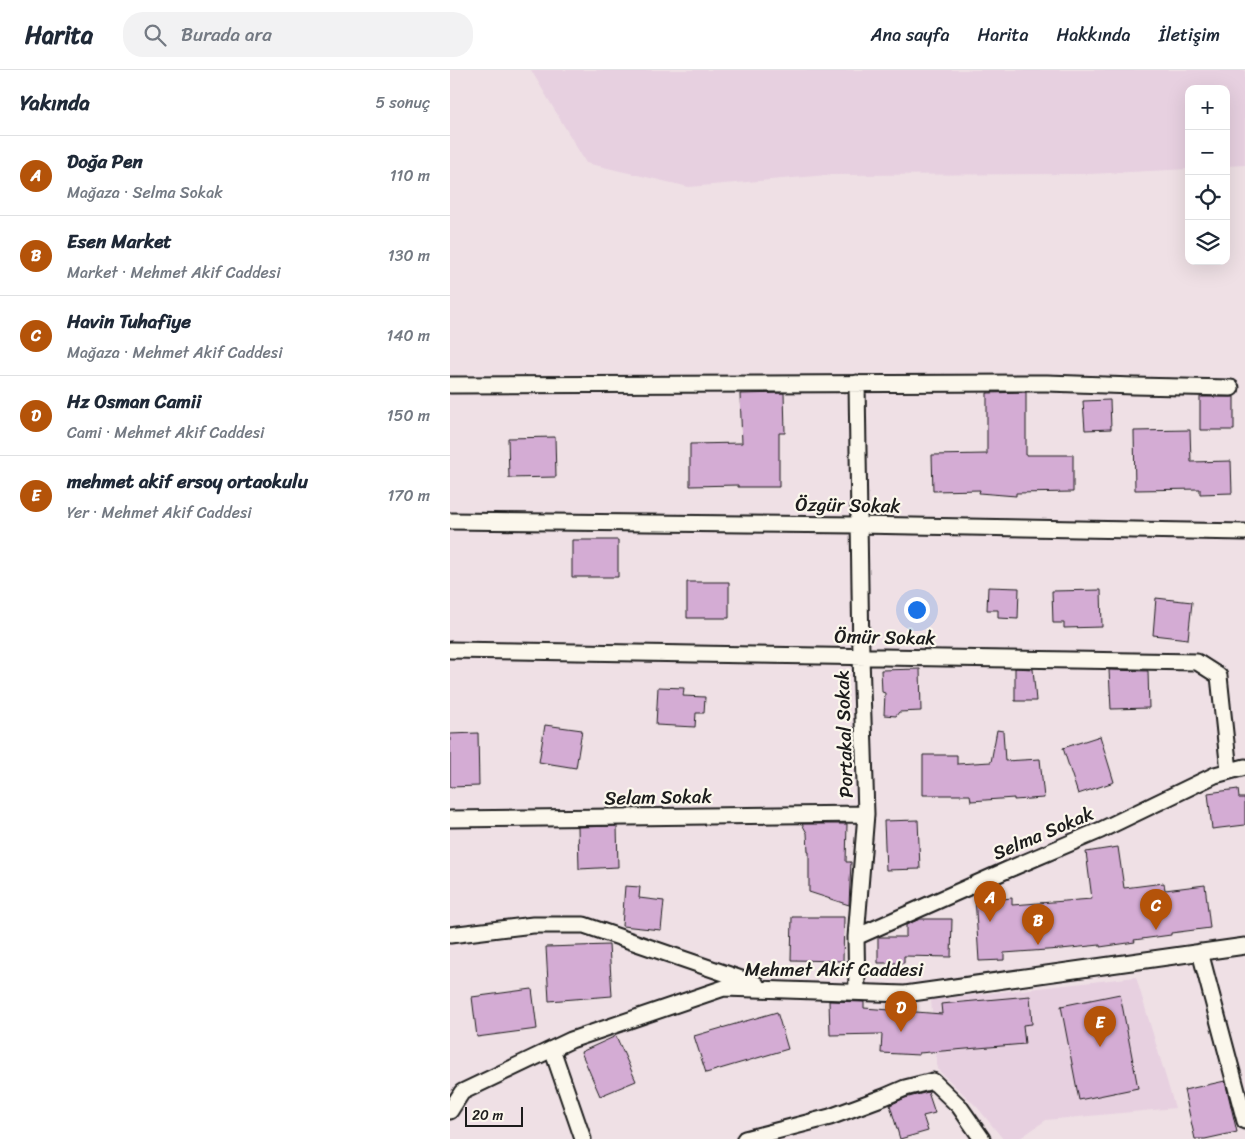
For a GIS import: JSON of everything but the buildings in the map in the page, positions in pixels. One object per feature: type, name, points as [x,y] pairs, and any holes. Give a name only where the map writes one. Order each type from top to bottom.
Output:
[{"type":"street","name":"Portakal Sokak","points":[[857,383],[858,525],[866,814],[856,937],[857,992]]},
{"type":"street","points":[[450,385],[1048,383],[1231,388]]},
{"type":"street","name":"Özgür Sokak","points":[[450,521],[858,525],[1245,532]]},
{"type":"street","name":"Ömür Sokak","points":[[450,650],[1197,662],[1219,676],[1229,771]]},
{"type":"street","name":"Selma Sokak","points":[[856,937],[1101,830],[1215,775],[1245,767]]},
{"type":"street","name":"Selam Sokak","points":[[450,819],[866,814]]},
{"type":"street","points":[[450,935],[533,925],[584,925],[772,990]]},
{"type":"street","name":"Mehmet Akif Caddesi","points":[[450,1111],[462,1092],[571,1040],[724,988],[905,994],[1245,946]]},
{"type":"street","points":[[1200,952],[1245,1121]]},
{"type":"street","points":[[552,1049],[583,1139]]},
{"type":"street","points":[[745,1139],[830,1117],[905,1088],[933,1082],[959,1106],[982,1139]]},
{"type":"shaded area","points":[[531,70],[1245,70],[1245,165],[1230,166],[1230,85],[1185,85],[1185,169],[1090,174],[827,175],[689,187],[586,163]]},
{"type":"shaded area","points":[[1136,977],[1175,1108],[1046,1120],[1019,1139],[1003,1139],[977,1107],[937,1069],[931,1000]]},
{"type":"place","name":"Doğa Pen","points":[[990,922]]},
{"type":"place","name":"Havin Tuhafiye","points":[[1156,930]]},
{"type":"place","name":"Esen Market","points":[[1038,945]]},
{"type":"place","name":"Hz Osman Camii","points":[[901,1032]]},
{"type":"place","name":"mehmet akif ersoy ortaokulu","points":[[1100,1047]]}]
